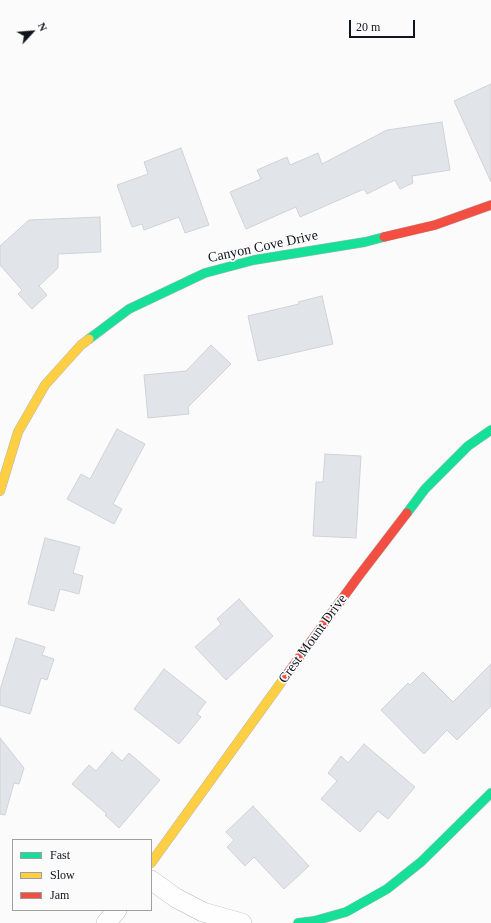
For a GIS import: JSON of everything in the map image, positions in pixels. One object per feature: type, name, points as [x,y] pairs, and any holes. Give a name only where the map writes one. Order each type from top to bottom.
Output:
[{"type":"street","name":"Canyon Cove Drive","points":[[0,488],[18,432],[45,385],[81,345],[129,309],[205,273],[254,260],[365,242],[435,225],[491,205]]},
{"type":"street","name":"Crest Mount Drive","points":[[152,861],[353,584],[425,489],[468,446],[491,430]]},
{"type":"street","points":[[298,923],[314,921],[346,912],[387,889],[421,862],[491,793]]},
{"type":"street","points":[[152,881],[176,898],[203,912],[242,923]]},
{"type":"street","points":[[106,923],[116,911]]},
{"type":"building","points":[[491,84],[491,182],[454,101]]},
{"type":"building","points":[[442,122],[450,170],[412,176],[413,183],[400,189],[395,180],[367,194],[364,189],[300,217],[296,207],[246,229],[230,192],[261,179],[257,170],[287,157],[290,165],[318,153],[322,164],[387,130]]},
{"type":"building","points":[[181,148],[209,225],[185,233],[179,217],[144,230],[142,224],[132,227],[117,185],[148,174],[144,162]]},
{"type":"building","points":[[100,217],[101,252],[58,254],[58,268],[39,286],[47,295],[32,309],[18,294],[22,290],[0,265],[0,246],[29,220]]},
{"type":"building","points":[[322,296],[333,344],[258,361],[248,316],[299,304],[298,302]]},
{"type":"building","points":[[211,345],[231,364],[188,407],[189,414],[148,418],[144,375],[186,371]]},
{"type":"building","points":[[117,429],[145,444],[113,504],[122,509],[114,524],[67,499],[81,474],[90,479]]},
{"type":"building","points":[[325,454],[361,456],[356,538],[313,536],[316,482],[323,482]]},
{"type":"building","points":[[45,538],[80,547],[73,573],[83,576],[79,594],[60,589],[54,611],[28,604]]},
{"type":"building","points":[[239,599],[273,636],[226,680],[195,647],[221,624],[217,619]]},
{"type":"building","points":[[16,638],[45,647],[42,655],[54,659],[47,680],[41,678],[30,714],[0,705],[0,690]]},
{"type":"building","points":[[491,664],[491,706],[457,740],[447,730],[424,754],[381,710],[408,683],[410,685],[423,672],[453,702]]},
{"type":"building","points":[[164,669],[206,702],[197,714],[201,717],[179,744],[134,709]]},
{"type":"building","points":[[0,738],[24,768],[19,784],[14,783],[5,815],[0,814]]},
{"type":"building","points":[[364,744],[415,787],[388,819],[378,811],[360,832],[321,799],[337,781],[328,773],[341,756],[348,763]]},
{"type":"building","points":[[112,752],[122,761],[129,753],[160,780],[119,828],[105,815],[107,814],[72,784],[89,765],[96,771]]},
{"type":"building","points":[[253,806],[309,866],[284,889],[254,857],[245,866],[227,847],[234,840],[226,832]]},
{"type":"traffic: fast","points":[[89,339],[129,309],[205,273],[254,260],[365,242],[384,237]]},
{"type":"traffic: fast","points":[[407,513],[425,489],[468,446],[491,430]]},
{"type":"traffic: fast","points":[[298,923],[314,921],[346,912],[387,889],[421,862],[491,793]]},
{"type":"traffic: slow","points":[[0,491],[18,432],[45,385],[81,345],[89,339]]},
{"type":"traffic: slow","points":[[152,862],[285,677]]},
{"type":"traffic: jam","points":[[384,237],[435,225],[491,205]]},
{"type":"traffic: jam","points":[[285,677],[407,513]]}]
